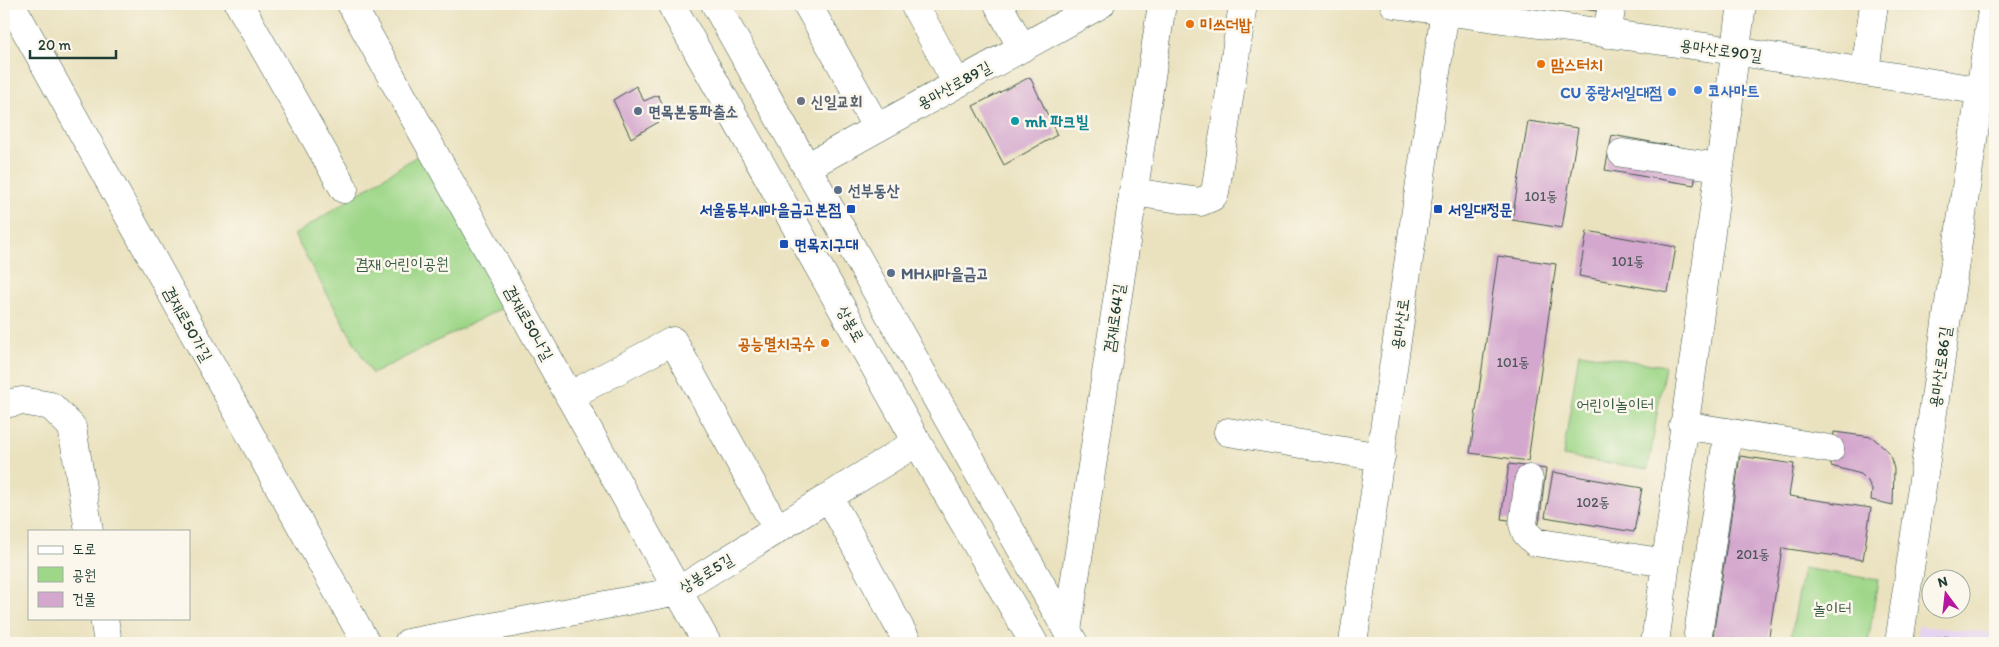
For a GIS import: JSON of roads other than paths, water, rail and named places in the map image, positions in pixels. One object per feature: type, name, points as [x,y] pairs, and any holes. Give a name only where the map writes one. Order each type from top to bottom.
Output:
[{"type":"street","name":"겸재로50가길","points":[[11,4],[366,643]]},
{"type":"street","points":[[239,4],[344,189]]},
{"type":"street","name":"겸재로50나길","points":[[350,4],[707,643]]},
{"type":"street","name":"상봉로","points":[[670,4],[917,442],[1034,643]]},
{"type":"street","points":[[716,4],[1071,637]]},
{"type":"street","points":[[807,4],[877,128]]},
{"type":"street","points":[[914,4],[957,84]]},
{"type":"street","points":[[998,4],[1022,48]]},
{"type":"street","name":"용마산로89길","points":[[807,167],[1102,4]]},
{"type":"street","name":"겸재로64길","points":[[1071,637],[1133,192],[1162,4]]},
{"type":"street","points":[[1133,192],[1200,202],[1212,198],[1215,193],[1243,4]]},
{"type":"street","points":[[1394,4],[1446,8]]},
{"type":"street","points":[[1607,34],[1612,4]]},
{"type":"street","points":[[1655,643],[1683,425],[1742,4]]},
{"type":"street","points":[[1865,72],[1874,4]]},
{"type":"street","name":"용마산로86길","points":[[1899,643],[1988,92],[1993,4]]},
{"type":"street","name":"용마산로90길","points":[[1446,8],[1607,34],[1735,51],[1988,92]]},
{"type":"street","name":"용마산로","points":[[1353,643],[1446,8]]},
{"type":"street","points":[[1622,153],[1719,167]]},
{"type":"street","points":[[569,396],[673,341],[777,529]]},
{"type":"street","points":[[4,404],[22,401],[51,406],[72,426],[89,530]]},
{"type":"street","points":[[1683,425],[1830,449]]},
{"type":"street","points":[[1228,432],[1381,457]]},
{"type":"street","points":[[1698,634],[1728,432]]},
{"type":"street","name":"상봉로5길","points":[[408,643],[444,640],[678,591],[917,442]]},
{"type":"street","points":[[1529,479],[1523,524],[1526,533],[1535,542],[1666,563]]},
{"type":"street","points":[[829,497],[908,643]]},
{"type":"street","points":[[104,620],[108,643]]},
{"type":"place","name":"미쓰더밥","points":[[1190,24]]},
{"type":"place","name":"맘스터치","points":[[1541,64]]},
{"type":"place","name":"코사마트","points":[[1698,90]]},
{"type":"place","name":"CU 중랑서일대점","points":[[1672,92]]},
{"type":"place","name":"신일교회","points":[[801,101]]},
{"type":"place","name":"면목본동파출소","points":[[638,111]]},
{"type":"place","name":"mh 파크빌","points":[[1015,121]]},
{"type":"place","name":"선부동산","points":[[838,190]]},
{"type":"place","name":"서울동부새마을금고본점","points":[[851,209]]},
{"type":"place","name":"서일대정문","points":[[1438,209]]},
{"type":"place","name":"면목지구대","points":[[784,244]]},
{"type":"place","name":"MH새마을금고","points":[[891,273]]},
{"type":"place","name":"공능멸치국수","points":[[825,343]]},
{"type":"park label","name":"겸재 어린이공원","points":[[402,263]]},
{"type":"park label","name":"어린이놀이터","points":[[1615,404]]},
{"type":"park label","name":"놀이터","points":[[1832,608]]}]
